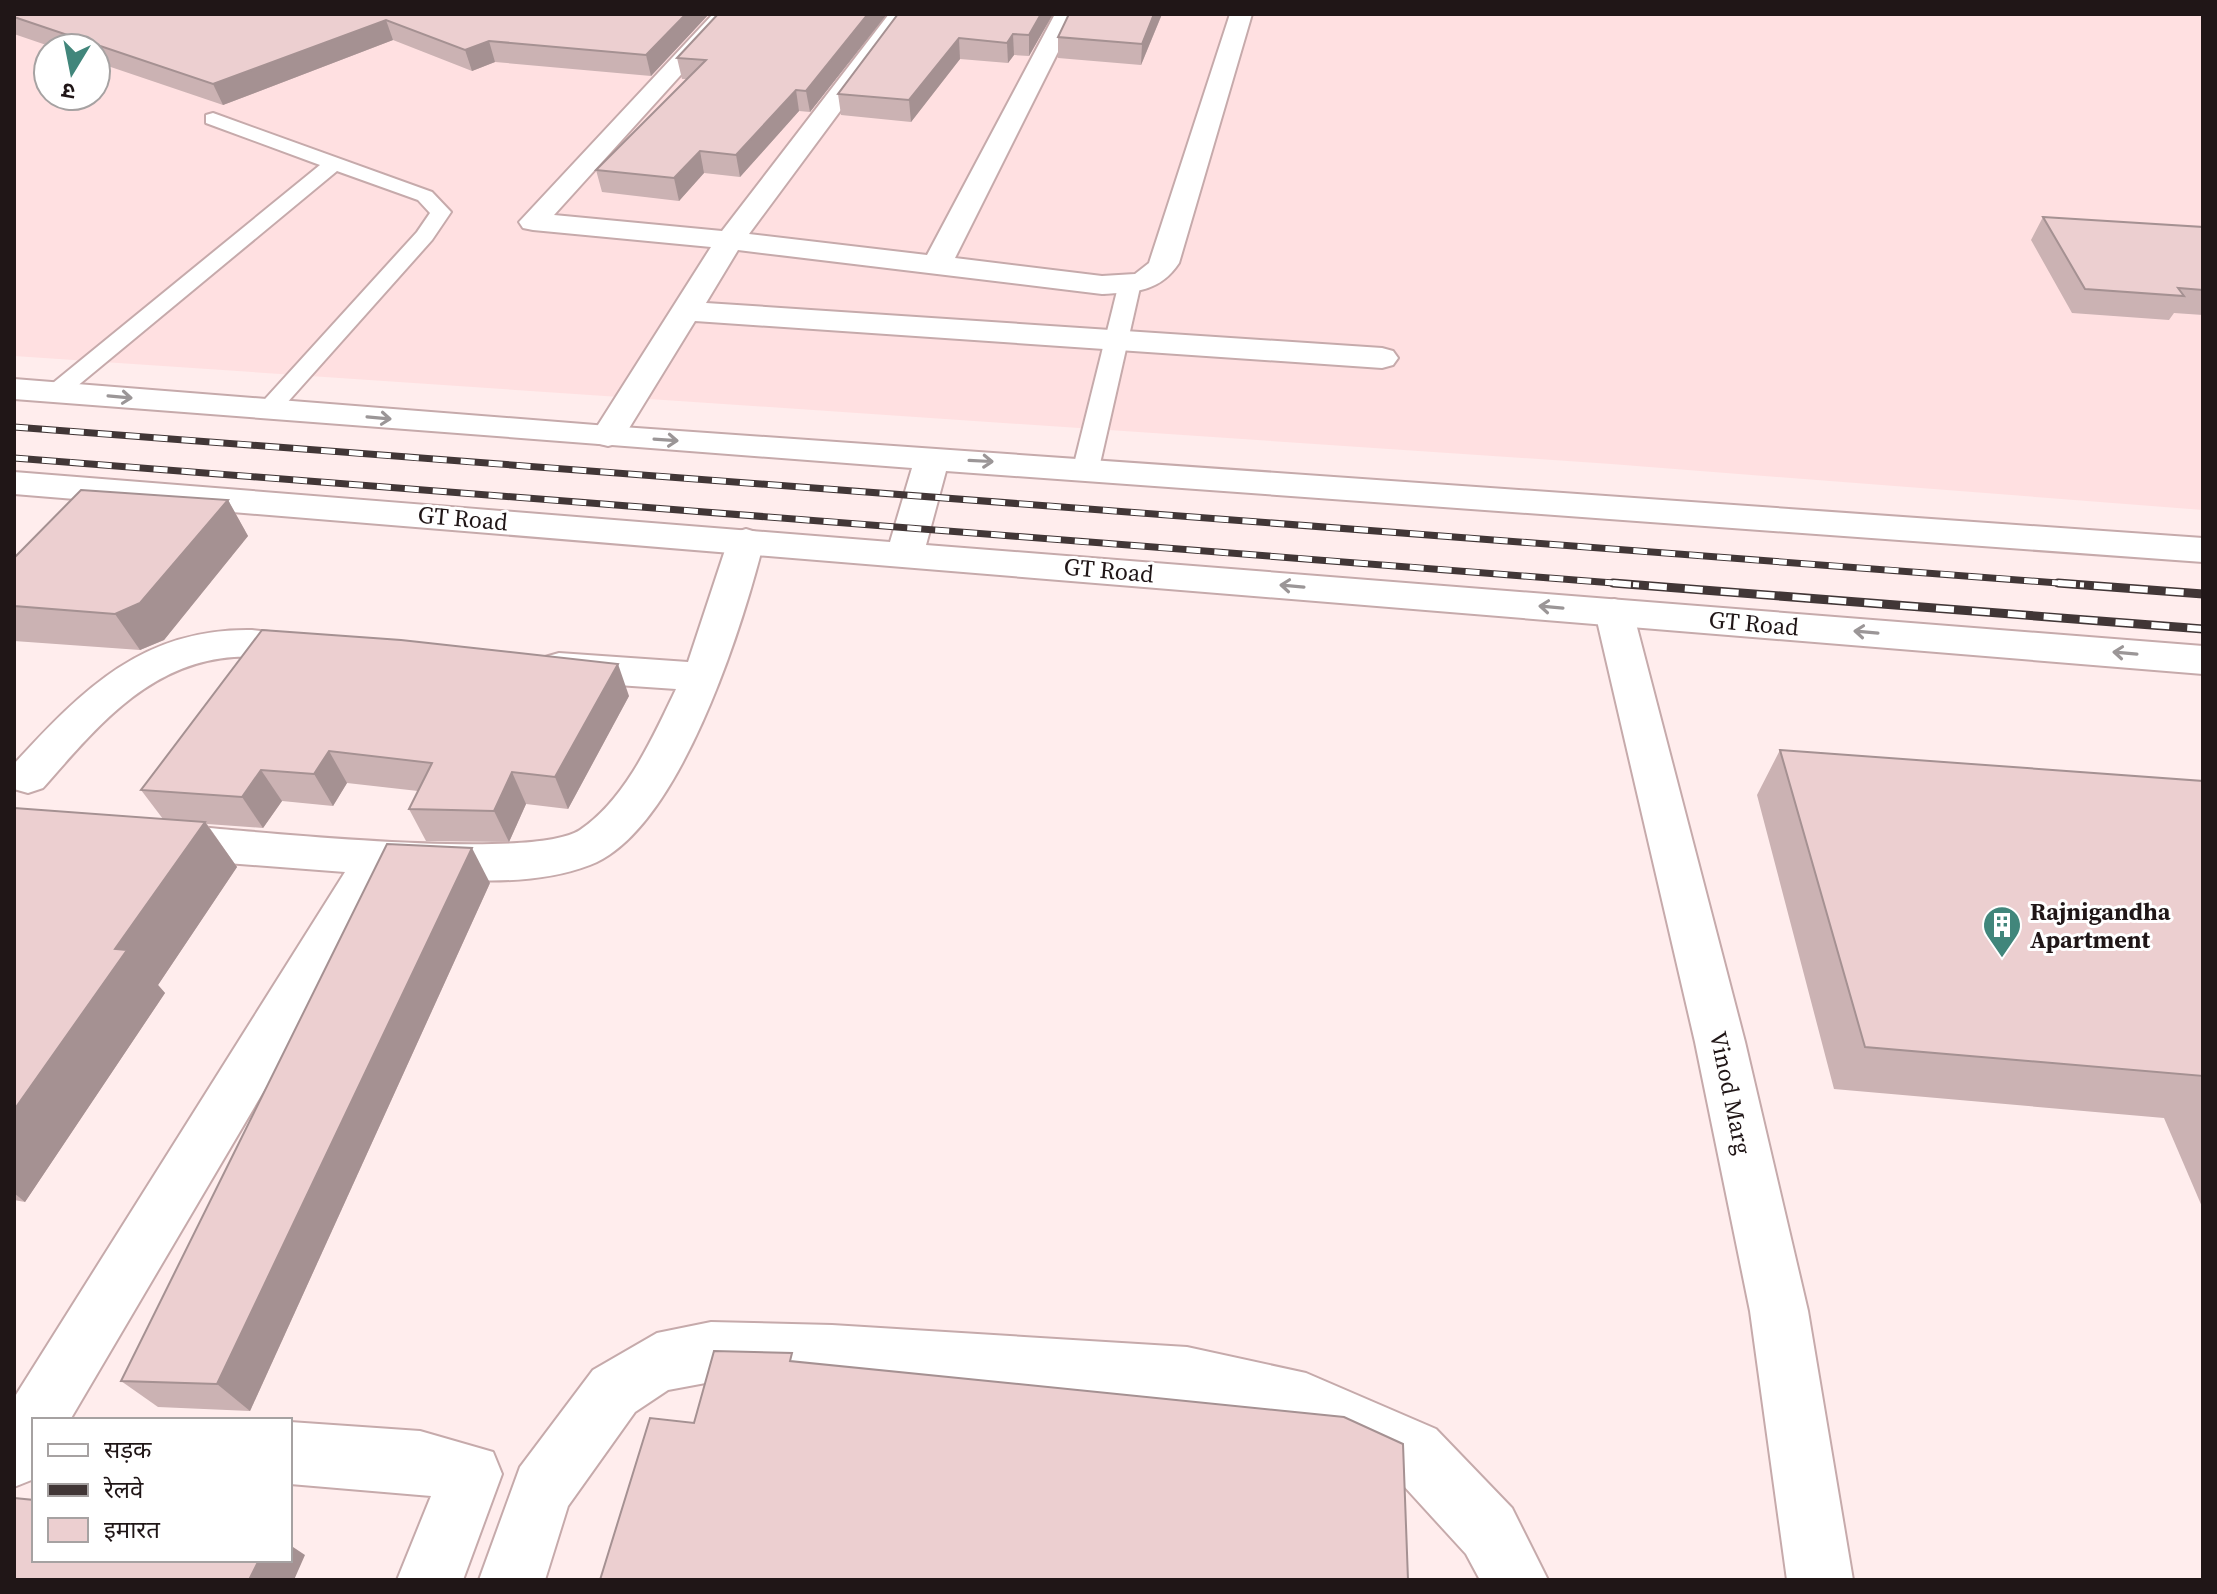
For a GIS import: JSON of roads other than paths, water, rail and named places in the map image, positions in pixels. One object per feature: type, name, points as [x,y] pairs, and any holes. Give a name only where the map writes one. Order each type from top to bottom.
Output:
[{"type":"main road","points":[[725,14],[533,222],[730,240],[1102,285],[1145,283],[1158,274],[1164,263],[1241,14]]},
{"type":"main road","points":[[608,436],[730,240],[901,14]]},
{"type":"main road","points":[[937,264],[1066,14]]},
{"type":"main road","points":[[688,311],[1382,358]]},
{"type":"main road","points":[[14,389],[608,436],[2192,549],[2203,583]]},
{"type":"main road","points":[[905,554],[932,459]]},
{"type":"main road","name":"GT Road","points":[[14,483],[2203,660]]},
{"type":"main road","points":[[115,837],[480,862],[546,858],[595,843],[620,819],[654,770],[701,677],[721,632],[746,541]]},
{"type":"main road","name":"Vinod Marg","points":[[1614,612],[1720,1042],[1779,1311],[1820,1580]]},
{"type":"main road","points":[[28,777],[98,699],[149,663],[191,648],[242,643],[353,651]]},
{"type":"main road","points":[[527,664],[701,677]]},
{"type":"main road","points":[[37,1418],[378,857]]},
{"type":"main road","points":[[512,1580],[542,1489],[614,1391],[657,1363],[711,1352],[832,1355],[1187,1377],[1306,1403],[1414,1451],[1489,1531],[1515,1580]]},
{"type":"main road","points":[[14,1456],[32,1426]]},
{"type":"main road","points":[[292,1453],[420,1462],[471,1474],[430,1580]]},
{"type":"lane","points":[[213,119],[425,196],[441,212],[425,236],[268,409]]},
{"type":"lane","points":[[56,392],[334,163]]},
{"type":"lane","points":[[1086,468],[1130,283]]},
{"type":"railway","points":[[14,427],[2084,585]]},
{"type":"railway","points":[[14,458],[1639,585]]},
{"type":"railway","points":[[1613,583],[2203,629]]},
{"type":"railway","points":[[2058,583],[2203,594]]},
{"type":"place","name":"Rajnigandha Apartment","points":[[2002,959]]}]
